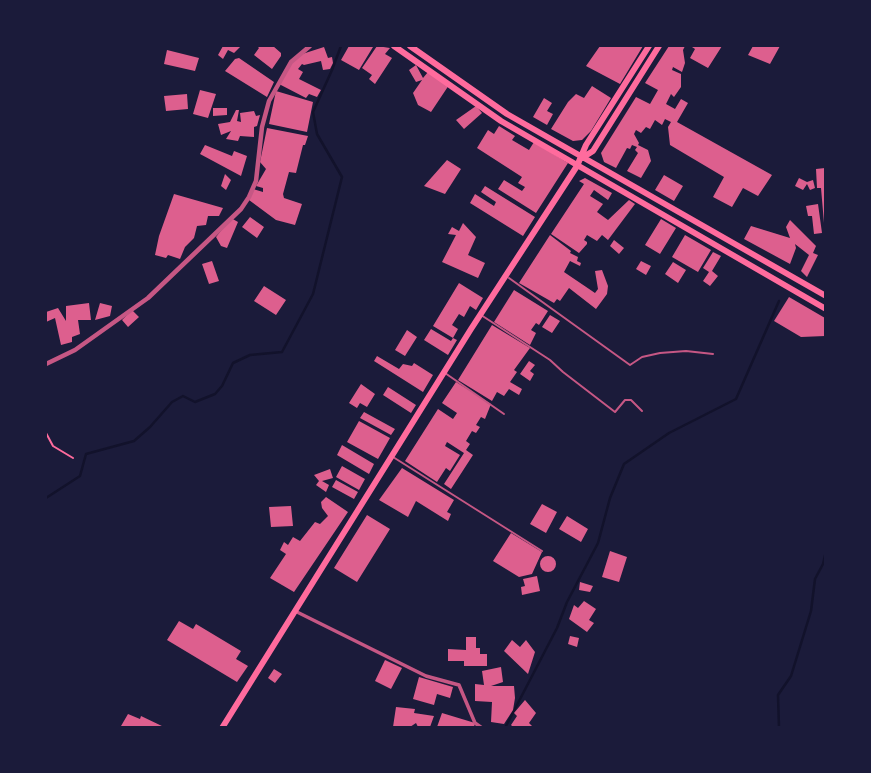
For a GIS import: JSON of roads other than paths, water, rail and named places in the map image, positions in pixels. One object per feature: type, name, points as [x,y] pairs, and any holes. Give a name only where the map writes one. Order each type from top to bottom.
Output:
[{"type":"main road","points":[[394,46],[501,121],[825,309]]},
{"type":"main road","points":[[410,46],[507,114],[825,296]]},
{"type":"main road","points":[[222,727],[505,275],[578,166],[586,145],[649,46]]},
{"type":"main road","points":[[582,158],[593,151],[659,46]]},
{"type":"street","points":[[46,364],[75,350],[158,291],[241,209],[256,181],[262,127],[269,101],[291,62],[310,46]]},
{"type":"street","points":[[295,611],[426,676],[459,685],[475,723],[481,727]]},
{"type":"lane","points":[[505,275],[630,365],[642,357],[660,353],[686,351],[713,354]]},
{"type":"lane","points":[[480,315],[550,360],[615,412],[625,400],[631,400],[642,411]]},
{"type":"lane","points":[[444,373],[505,414]]},
{"type":"lane","points":[[392,456],[542,551]]},
{"type":"waterway","points":[[46,498],[80,476],[86,454],[134,441],[172,402],[183,396],[195,402],[215,394],[233,363],[250,355],[282,352],[313,294],[342,177],[317,134],[313,112],[341,46]]},
{"type":"waterway","points":[[505,728],[598,543],[610,498],[624,464],[669,433],[736,399],[779,301]]},
{"type":"waterway","points":[[779,728],[778,695],[791,676],[811,611],[815,579],[826,551]]}]
